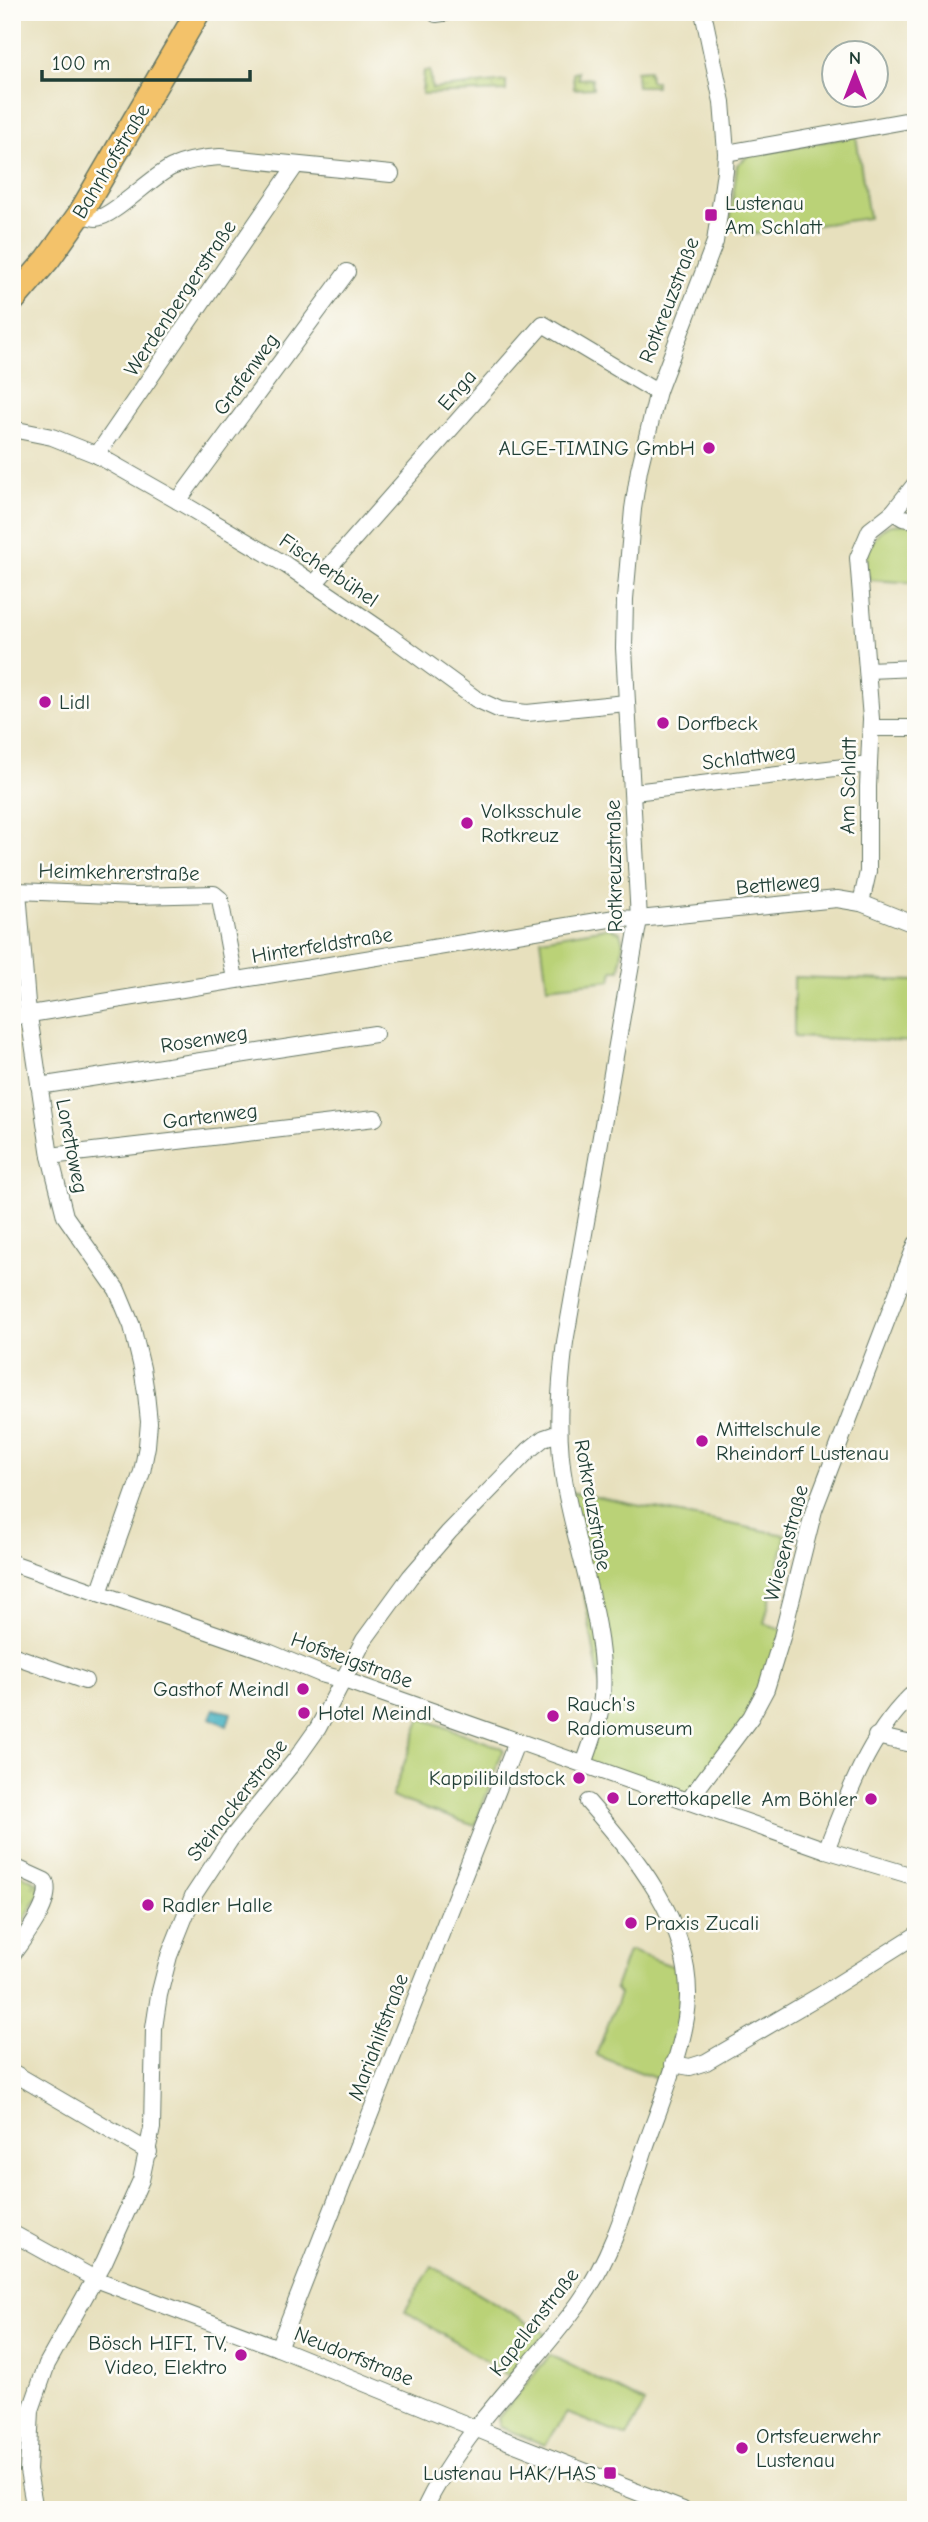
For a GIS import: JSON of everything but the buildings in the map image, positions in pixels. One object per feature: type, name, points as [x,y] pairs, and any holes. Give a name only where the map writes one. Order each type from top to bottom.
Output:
[{"type":"main road","name":"Bahnhofstraße","points":[[12,300],[48,259],[80,214],[198,12]]},
{"type":"street","name":"Rotkreuzstraße","points":[[584,1764],[600,1709],[601,1662],[592,1607],[565,1486],[559,1433],[560,1390],[565,1342],[639,919],[634,792],[625,703],[624,617],[628,554],[639,470],[658,391],[715,242],[720,216],[726,153],[722,102],[703,12]]},
{"type":"street","points":[[726,153],[916,119]]},
{"type":"street","points":[[80,214],[97,218],[109,214],[171,167],[199,158],[220,157],[391,174]]},
{"type":"street","name":"Werdenbergerstraße","points":[[97,455],[296,164]]},
{"type":"street","name":"Grafenweg","points":[[178,501],[347,272]]},
{"type":"street","name":"Enga","points":[[314,583],[543,324],[658,391]]},
{"type":"street","name":"Fischerbühel","points":[[12,429],[52,437],[97,455],[178,501],[314,583],[476,699],[500,710],[527,713],[625,703]]},
{"type":"street","name":"Am Schlatt","points":[[861,903],[869,872],[870,728],[858,558],[870,530],[893,512],[916,483]]},
{"type":"street","points":[[893,512],[903,518],[916,520]]},
{"type":"street","points":[[868,670],[916,668]]},
{"type":"street","points":[[870,728],[916,728]]},
{"type":"street","name":"Schlattweg","points":[[634,792],[869,764]]},
{"type":"street","name":"Heimkehrerstraße","points":[[30,1014],[15,891],[135,896],[215,894],[220,899],[235,979]]},
{"type":"street","name":"Bettleweg","points":[[639,919],[837,899],[861,903],[916,925]]},
{"type":"street","name":"Hinterfeldstraße","points":[[12,1017],[615,918],[639,919]]},
{"type":"street","name":"Lorettoweg","points":[[30,1014],[50,1156],[65,1216],[117,1290],[138,1347],[146,1393],[148,1446],[142,1472],[99,1593]]},
{"type":"street","name":"Rosenweg","points":[[39,1086],[375,1034]]},
{"type":"street","name":"Gartenweg","points":[[50,1156],[375,1118]]},
{"type":"street","name":"Wiesenstraße","points":[[688,1801],[751,1717],[766,1689],[814,1510],[916,1244]]},
{"type":"street","name":"Steinackerstraße","points":[[35,2510],[28,2471],[31,2410],[47,2364],[95,2279],[129,2211],[141,2180],[152,2128],[154,2028],[159,1995],[169,1955],[193,1896],[230,1840],[318,1728],[364,1640],[410,1577],[449,1532],[535,1444],[559,1433]]},
{"type":"street","name":"Hofsteigstraße","points":[[12,1563],[826,1850],[916,1877]]},
{"type":"street","points":[[12,1654],[85,1681]]},
{"type":"street","points":[[826,1850],[876,1736],[916,1691]]},
{"type":"street","points":[[876,1736],[916,1745]]},
{"type":"street","name":"Mariahilfstraße","points":[[278,2348],[517,1741]]},
{"type":"street","name":"Kapellenstraße","points":[[424,2510],[476,2428],[577,2306],[604,2265],[623,2216],[685,2022],[688,1996],[685,1965],[669,1915],[623,1842],[589,1802]]},
{"type":"street","points":[[12,1866],[46,1881],[48,1889],[47,1900],[12,1955]]},
{"type":"street","points":[[673,2064],[690,2067],[706,2062],[916,1935]]},
{"type":"street","points":[[12,2072],[149,2152]]},
{"type":"street","name":"Neudorfstraße","points":[[12,2233],[95,2279],[278,2348],[684,2510]]},
{"type":"green space","points":[[649,70],[650,81],[656,81],[656,86],[637,86],[636,71]]},
{"type":"green space","points":[[424,71],[430,71],[432,89],[506,81],[506,91],[422,94]]},
{"type":"green space","points":[[578,71],[578,79],[592,78],[593,88],[574,89],[573,72]]},
{"type":"green space","points":[[856,136],[869,218],[745,235],[744,229],[729,230],[737,165],[749,155]]},
{"type":"green space","points":[[916,524],[916,583],[871,580],[867,574],[866,558],[876,536],[891,525]]},
{"type":"green space","points":[[612,927],[620,932],[623,942],[620,970],[613,970],[611,980],[547,987],[541,939]]},
{"type":"green space","points":[[794,977],[916,981],[916,1042],[794,1037]]},
{"type":"green space","points":[[566,1491],[786,1535],[764,1623],[784,1630],[763,1695],[688,1801],[584,1764],[602,1696]]},
{"type":"green space","points":[[420,1720],[503,1750],[475,1826],[392,1797]]},
{"type":"green space","points":[[12,1870],[44,1886],[12,1941]]},
{"type":"green space","points":[[628,1952],[675,1967],[681,1973],[680,2021],[662,2081],[596,2055],[620,1994],[615,1988]]},
{"type":"green space","points":[[432,2266],[546,2333],[509,2376],[405,2311]]},
{"type":"green space","points":[[550,2355],[645,2403],[627,2437],[567,2413],[545,2445],[500,2427],[498,2418]]},
{"type":"water","points":[[214,1709],[231,1713],[227,1726],[210,1718]]},
{"type":"place","name":"Lustenau Am Schlatt","points":[[711,215]]},
{"type":"place","name":"ALGE-TIMING GmbH","points":[[709,448]]},
{"type":"place","name":"Lidl","points":[[45,702]]},
{"type":"place","name":"Dorfbeck","points":[[663,723]]},
{"type":"place","name":"Volksschule Rotkreuz","points":[[467,823]]},
{"type":"place","name":"Mittelschule Rheindorf Lustenau","points":[[702,1441]]},
{"type":"place","name":"Gasthof Meindl","points":[[303,1689]]},
{"type":"place","name":"Hotel Meindl","points":[[304,1713]]},
{"type":"place","name":"Rauch's Radiomuseum","points":[[553,1716]]},
{"type":"place","name":"Kappilibildstock","points":[[579,1778]]},
{"type":"place","name":"Lorettokapelle","points":[[613,1798]]},
{"type":"place","name":"Am Böhler","points":[[871,1799]]},
{"type":"place","name":"Radler Halle","points":[[148,1905]]},
{"type":"place","name":"Praxis Zucali","points":[[631,1923]]},
{"type":"place","name":"Bösch HIFI, TV, Video, Elektro","points":[[241,2355]]},
{"type":"place","name":"Ortsfeuerwehr Lustenau","points":[[742,2448]]},
{"type":"place","name":"Lustenau HAK/HAS","points":[[610,2473]]}]
